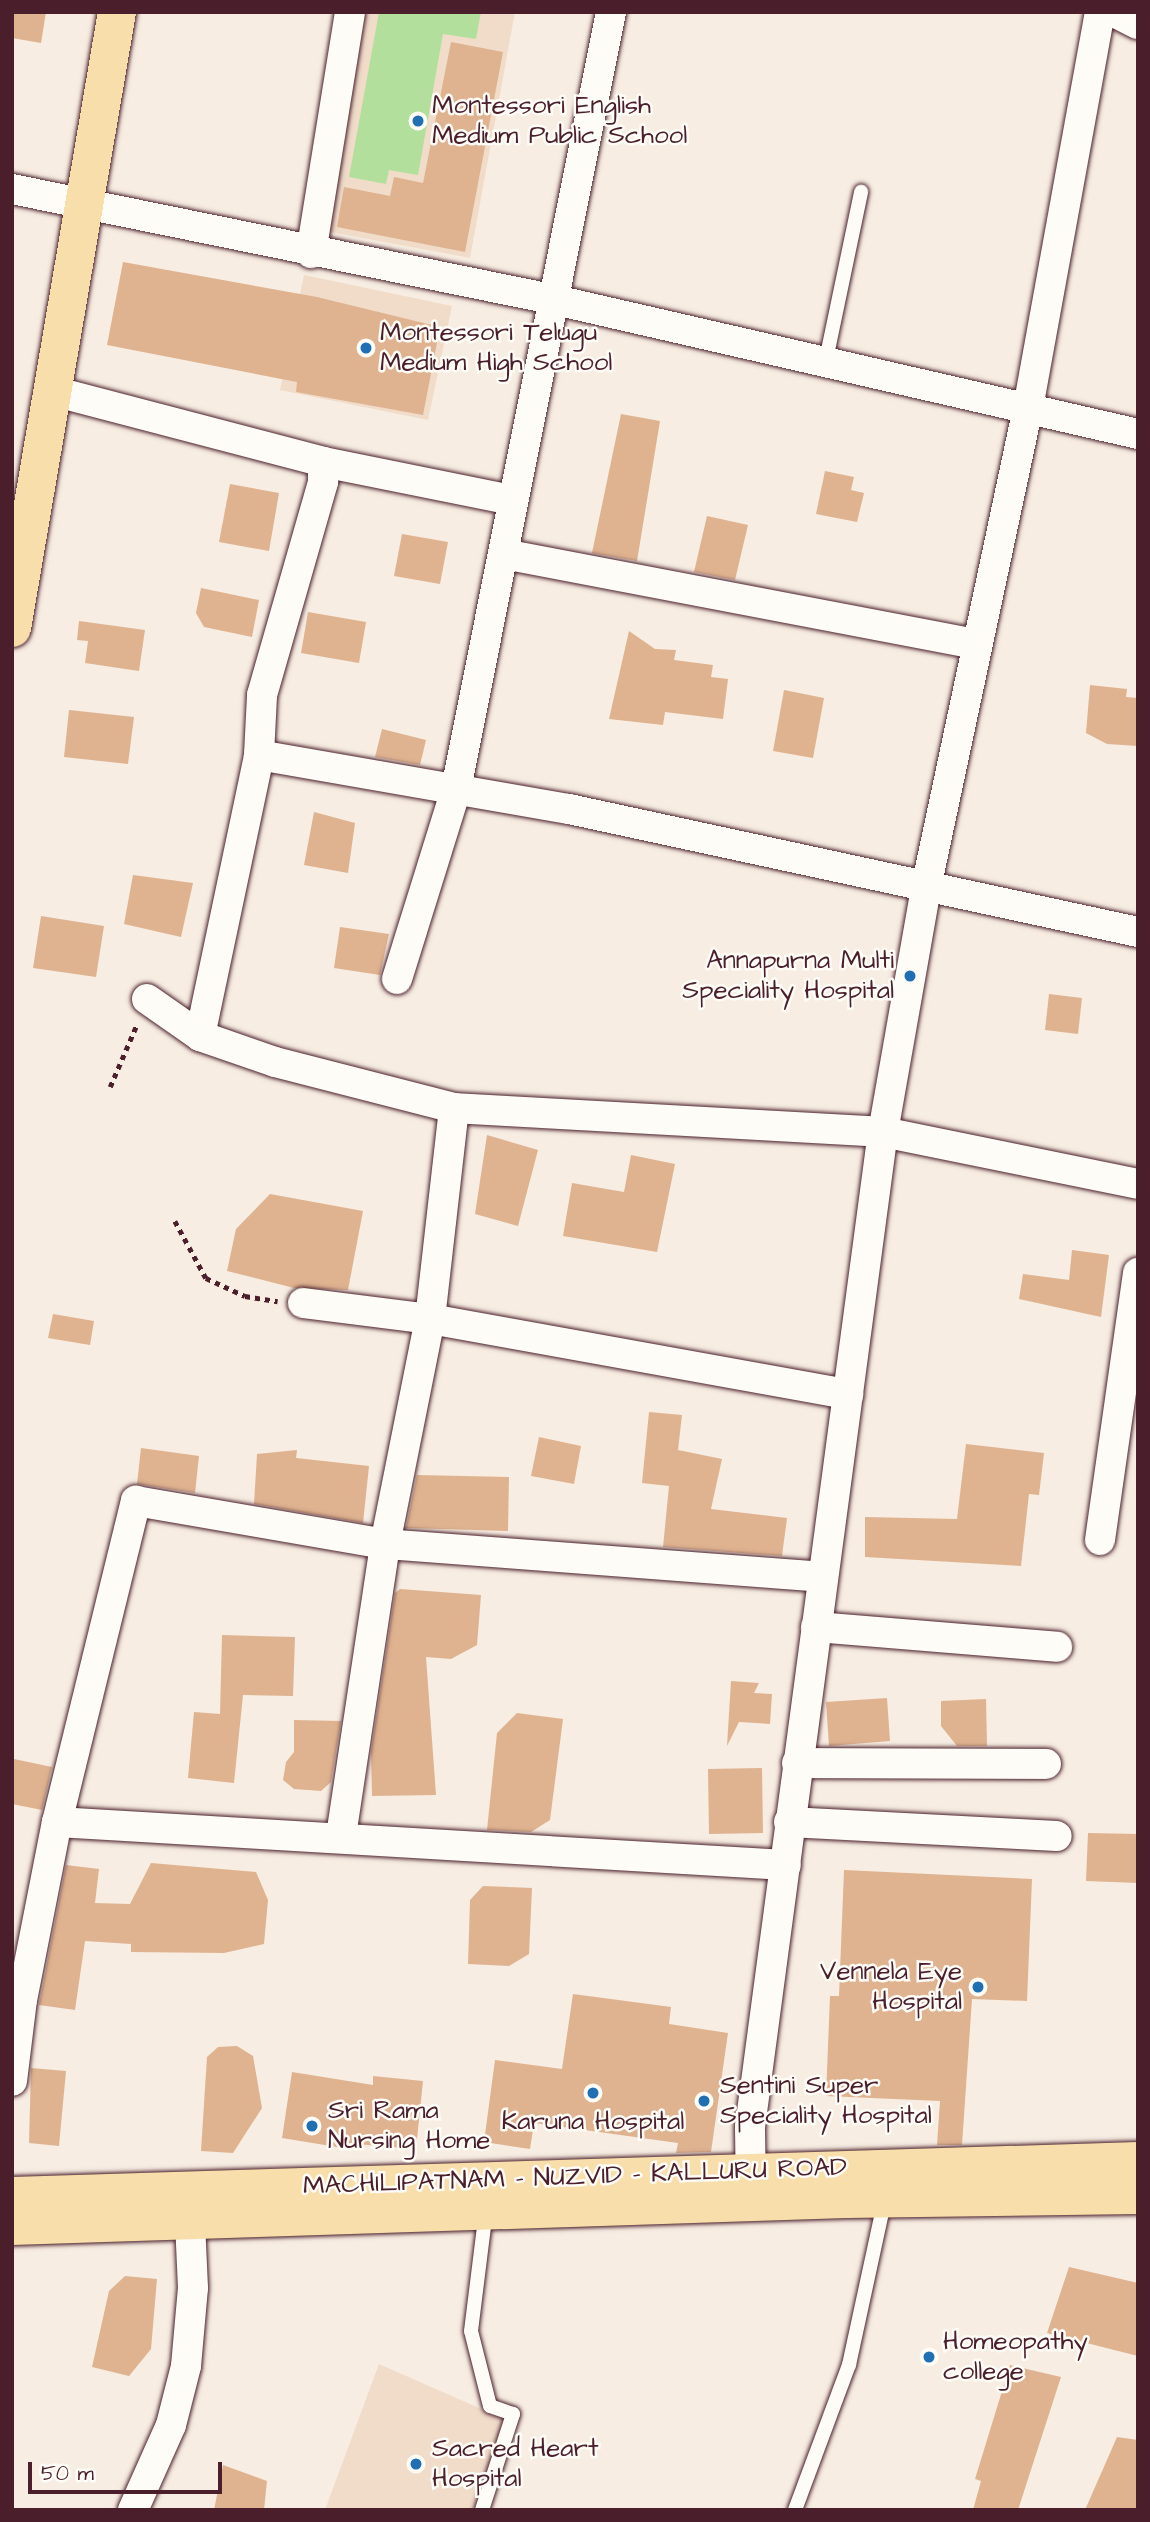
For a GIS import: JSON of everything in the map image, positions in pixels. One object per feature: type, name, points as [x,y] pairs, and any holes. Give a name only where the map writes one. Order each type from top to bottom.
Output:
[{"type":"main road","points":[[12,628],[117,12]]},
{"type":"main road","name":"MACHILIPATNAM - NUZVID - KALLURU ROAD","points":[[12,2196],[491,2194],[752,2187],[1138,2161]]},
{"type":"main road","name":"MACHILIPATNAM - NUZVID - KALLURU ROAD","points":[[752,2187],[885,2198],[1138,2195]]},
{"type":"main road","name":"MACHILIPATNAM - NUZVID - KALLURU ROAD","points":[[12,2226],[190,2222],[491,2194]]},
{"type":"street","points":[[311,253],[350,12]]},
{"type":"street","points":[[397,979],[456,789],[504,554],[511,499],[611,12]]},
{"type":"street","points":[[752,2187],[750,2127],[883,1132],[927,883],[1028,408],[1100,12]]},
{"type":"street","points":[[1115,12],[1138,24]]},
{"type":"street","points":[[12,189],[86,201],[311,253],[551,299],[826,360],[1138,434]]},
{"type":"street","points":[[53,391],[323,462],[511,499]]},
{"type":"street","points":[[200,1036],[259,755],[262,695],[323,482],[323,462]]},
{"type":"street","points":[[504,554],[976,644]]},
{"type":"street","points":[[259,755],[456,789],[927,883],[1138,932]]},
{"type":"street","points":[[147,999],[200,1036],[275,1062],[454,1108],[883,1132],[1138,1184]]},
{"type":"street","points":[[341,1836],[385,1544],[430,1320],[454,1108]]},
{"type":"street","points":[[1100,1540],[1138,1273]]},
{"type":"street","points":[[303,1303],[430,1320],[848,1394]]},
{"type":"street","points":[[12,2081],[22,2000],[57,1822],[136,1501],[385,1544],[823,1577]]},
{"type":"street","points":[[816,1627],[1057,1647]]},
{"type":"street","points":[[797,1763],[1046,1764]]},
{"type":"street","points":[[57,1822],[341,1836],[786,1865]]},
{"type":"street","points":[[789,1822],[1057,1836]]},
{"type":"street","points":[[133,2510],[171,2425],[186,2367],[193,2288],[190,2222]]},
{"type":"lane","points":[[826,360],[861,192]]},
{"type":"lane","points":[[482,2510],[513,2414],[490,2406],[471,2332],[491,2194]]},
{"type":"lane","points":[[795,2510],[849,2365],[885,2198]]},
{"type":"path","points":[[110,1087],[147,999]]},
{"type":"path","points":[[175,1221],[206,1278],[245,1296],[303,1303]]},
{"type":"shaded area","name":"Montessori English Medium Public School","points":[[360,12],[515,12],[470,258],[320,230]]},
{"type":"shaded area","name":"Montessori Telugu Medium High School","points":[[304,275],[452,306],[428,420],[280,390]]},
{"type":"shaded area","name":"Sacred Heart Hospital","points":[[379,2364],[504,2419],[473,2510],[325,2510]]},
{"type":"green space","points":[[379,12],[481,12],[476,39],[443,34],[418,175],[389,170],[386,184],[349,177]]},
{"type":"building","points":[[12,12],[46,12],[41,43],[12,38]]},
{"type":"building","points":[[451,42],[503,52],[465,252],[337,227],[344,187],[390,196],[394,177],[423,183]]},
{"type":"building","points":[[123,262],[317,297],[440,327],[423,415],[296,392],[297,382],[107,345]]},
{"type":"building","points":[[621,414],[660,421],[637,561],[592,553]]},
{"type":"building","points":[[825,471],[854,477],[851,490],[864,493],[857,522],[816,514]]},
{"type":"building","points":[[230,484],[279,493],[269,551],[219,542]]},
{"type":"building","points":[[707,516],[748,525],[735,580],[694,572]]},
{"type":"building","points":[[402,534],[448,542],[440,584],[394,576]]},
{"type":"building","points":[[201,588],[259,600],[252,637],[204,627],[196,613]]},
{"type":"building","points":[[308,612],[366,622],[359,663],[301,653]]},
{"type":"building","points":[[79,621],[145,630],[139,671],[85,663],[88,641],[77,640]]},
{"type":"building","points":[[629,631],[655,649],[676,650],[674,660],[713,665],[711,677],[728,679],[723,719],[665,712],[663,725],[609,719]]},
{"type":"building","points":[[1090,685],[1127,689],[1126,697],[1138,698],[1138,746],[1107,744],[1086,733]]},
{"type":"building","points":[[784,690],[824,698],[813,758],[773,751]]},
{"type":"building","points":[[69,710],[134,717],[128,764],[64,757]]},
{"type":"building","points":[[382,729],[426,740],[420,765],[375,757]]},
{"type":"building","points":[[314,812],[355,823],[348,873],[304,865]]},
{"type":"building","points":[[133,875],[193,883],[181,937],[124,924]]},
{"type":"building","points":[[41,916],[104,926],[96,977],[33,968]]},
{"type":"building","points":[[340,927],[389,934],[380,975],[334,968]]},
{"type":"building","points":[[1049,994],[1082,998],[1078,1034],[1045,1030]]},
{"type":"building","points":[[487,1135],[538,1150],[518,1226],[475,1214]]},
{"type":"building","points":[[631,1155],[675,1164],[657,1252],[563,1236],[572,1183],[624,1192]]},
{"type":"building","points":[[270,1194],[363,1211],[348,1290],[294,1288],[227,1271],[236,1229]]},
{"type":"building","points":[[1072,1250],[1109,1255],[1101,1317],[1019,1299],[1023,1274],[1069,1280]]},
{"type":"building","points":[[53,1314],[94,1321],[90,1345],[48,1338]]},
{"type":"building","points":[[649,1412],[682,1415],[678,1450],[722,1459],[711,1509],[787,1518],[782,1556],[663,1547],[669,1486],[642,1483]]},
{"type":"building","points":[[539,1437],[581,1446],[574,1484],[531,1476]]},
{"type":"building","points":[[966,1444],[1044,1453],[1039,1495],[1029,1494],[1021,1566],[865,1557],[865,1517],[957,1519]]},
{"type":"building","points":[[141,1448],[199,1456],[195,1493],[137,1484]]},
{"type":"building","points":[[297,1450],[296,1458],[369,1466],[363,1523],[254,1504],[257,1454]]},
{"type":"building","points":[[417,1475],[509,1477],[508,1531],[406,1528]]},
{"type":"building","points":[[400,1589],[481,1595],[477,1645],[451,1659],[426,1657],[436,1795],[372,1796],[371,1752],[395,1593]]},
{"type":"building","points":[[222,1635],[295,1637],[293,1696],[243,1695],[234,1783],[188,1778],[194,1712],[220,1714]]},
{"type":"building","points":[[731,1681],[759,1683],[754,1693],[772,1694],[770,1724],[739,1722],[727,1746]]},
{"type":"building","points":[[887,1698],[890,1741],[829,1746],[826,1702]]},
{"type":"building","points":[[986,1699],[987,1746],[957,1746],[941,1726],[941,1701]]},
{"type":"building","points":[[517,1713],[563,1719],[550,1820],[531,1832],[487,1830],[497,1733]]},
{"type":"building","points":[[294,1720],[341,1721],[331,1782],[321,1791],[294,1789],[283,1780],[286,1762],[294,1752]]},
{"type":"building","points":[[14,1759],[52,1767],[42,1810],[12,1804]]},
{"type":"building","points":[[762,1768],[763,1833],[709,1834],[708,1769]]},
{"type":"building","points":[[1088,1833],[1138,1834],[1138,1883],[1086,1881]]},
{"type":"building","points":[[151,1863],[256,1872],[268,1900],[264,1944],[224,1953],[131,1952],[131,1944],[85,1941],[75,2010],[39,2005],[66,1865],[99,1869],[95,1903],[130,1904]]},
{"type":"building","points":[[844,1870],[1032,1879],[1027,2001],[972,1999],[962,2145],[937,2145],[940,2101],[826,2096],[830,1996],[839,1996]]},
{"type":"building","points":[[483,1886],[532,1888],[529,1954],[509,1966],[468,1964],[470,1900]]},
{"type":"building","points":[[573,1994],[671,2007],[669,2024],[728,2033],[711,2152],[676,2153],[678,2143],[534,2123],[530,2149],[484,2142],[495,2060],[562,2069]]},
{"type":"building","points":[[237,2046],[253,2056],[262,2108],[233,2153],[201,2151],[207,2057],[218,2047]]},
{"type":"building","points":[[31,2068],[66,2071],[59,2146],[29,2143]]},
{"type":"building","points":[[292,2072],[373,2085],[373,2076],[423,2081],[416,2149],[344,2143],[343,2148],[282,2138]]},
{"type":"building","points":[[1069,2267],[1138,2283],[1138,2356],[1047,2333]]},
{"type":"building","points":[[125,2276],[157,2279],[151,2349],[129,2376],[92,2367],[109,2291]]},
{"type":"building","points":[[1010,2365],[1061,2377],[1018,2510],[973,2510],[981,2481],[975,2479]]},
{"type":"building","points":[[1117,2437],[1138,2440],[1138,2510],[1085,2510]]},
{"type":"building","points":[[223,2465],[267,2481],[264,2510],[214,2510]]},
{"type":"place","name":"Montessori English Medium Public School","points":[[418,121]]},
{"type":"place","name":"Montessori Telugu Medium High School","points":[[366,348]]},
{"type":"place","name":"Annapurna Multi Speciality Hospital","points":[[910,976]]},
{"type":"place","name":"Vennela Eye Hospital","points":[[978,1987]]},
{"type":"place","name":"Karuna Hospital","points":[[593,2093]]},
{"type":"place","name":"Sentini Super Speciality Hospital","points":[[704,2101]]},
{"type":"place","name":"Sri Rama Nursing Home","points":[[312,2126]]},
{"type":"place","name":"Homeopathy college","points":[[929,2357]]},
{"type":"place","name":"Sacred Heart Hospital","points":[[416,2464]]}]
